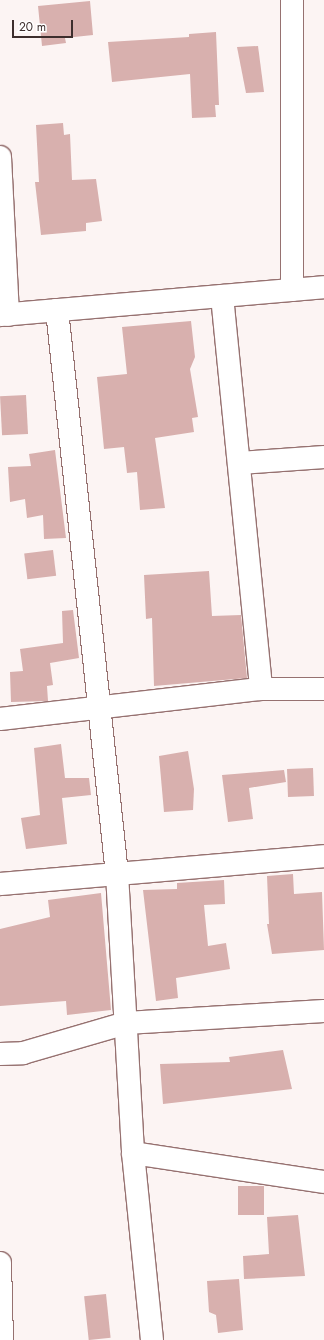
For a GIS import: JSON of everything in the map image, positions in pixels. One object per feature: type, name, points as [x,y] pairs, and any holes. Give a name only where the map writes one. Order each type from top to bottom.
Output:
[{"type":"street","points":[[292,0],[292,290]]},
{"type":"street","points":[[0,157],[4,315],[324,287]]},
{"type":"street","points":[[222,296],[240,462],[261,689]]},
{"type":"street","points":[[57,310],[101,705],[117,874],[133,1153],[152,1340]]},
{"type":"street","points":[[240,462],[324,457]]},
{"type":"street","points":[[0,719],[101,705],[261,689],[324,689]]},
{"type":"street","points":[[0,884],[324,856]]},
{"type":"street","points":[[0,1054],[23,1053],[126,1023],[324,1011]]},
{"type":"street","points":[[133,1153],[324,1182]]},
{"type":"street","points":[[0,1263],[2,1340]]},
{"type":"building","points":[[90,1],[93,35],[65,38],[66,43],[42,46],[38,6]]},
{"type":"building","points":[[216,32],[219,105],[215,105],[216,117],[192,118],[190,74],[112,82],[108,42],[189,37],[189,34]]},
{"type":"building","points":[[258,46],[264,92],[246,93],[237,47]]},
{"type":"building","points":[[63,123],[64,135],[70,134],[72,180],[96,179],[102,221],[86,223],[86,231],[41,235],[35,182],[39,182],[36,125]]},
{"type":"building","points":[[191,321],[195,357],[190,369],[198,417],[192,418],[194,432],[155,438],[165,508],[140,510],[137,472],[127,473],[124,447],[104,449],[97,377],[127,374],[122,327]]},
{"type":"building","points":[[26,395],[28,434],[2,435],[0,396]]},
{"type":"building","points":[[55,450],[66,538],[44,539],[43,515],[27,518],[25,499],[10,502],[8,467],[31,466],[29,454]]},
{"type":"building","points":[[53,550],[56,576],[27,579],[24,554]]},
{"type":"building","points":[[209,571],[212,616],[241,615],[247,678],[154,686],[152,618],[146,619],[144,575]]},
{"type":"building","points":[[73,610],[79,658],[50,663],[53,685],[47,686],[48,701],[11,702],[10,672],[23,671],[20,649],[63,643],[62,611]]},
{"type":"building","points":[[61,744],[65,778],[89,778],[91,795],[62,798],[67,844],[26,849],[21,818],[40,815],[34,748]]},
{"type":"building","points":[[188,751],[194,789],[193,810],[164,812],[159,756]]},
{"type":"building","points":[[313,768],[314,796],[288,797],[287,769]]},
{"type":"building","points":[[284,770],[286,782],[249,788],[253,819],[228,822],[222,775]]},
{"type":"building","points":[[293,874],[294,894],[322,892],[324,950],[272,954],[267,924],[269,924],[267,876]]},
{"type":"building","points":[[224,880],[225,904],[204,905],[208,946],[226,943],[230,969],[176,978],[178,998],[156,1001],[143,890],[177,889],[177,883]]},
{"type":"building","points":[[101,893],[111,1010],[67,1015],[66,1001],[0,1006],[0,929],[50,917],[48,900]]},
{"type":"building","points":[[283,1050],[292,1089],[163,1104],[160,1064],[230,1062],[229,1057]]},
{"type":"building","points":[[238,1186],[264,1186],[264,1215],[238,1215]]},
{"type":"building","points":[[298,1215],[305,1276],[244,1279],[243,1256],[269,1254],[267,1217]]},
{"type":"building","points":[[239,1279],[243,1330],[218,1333],[216,1315],[209,1312],[207,1281]]},
{"type":"building","points":[[106,1294],[111,1338],[89,1340],[84,1296]]}]
